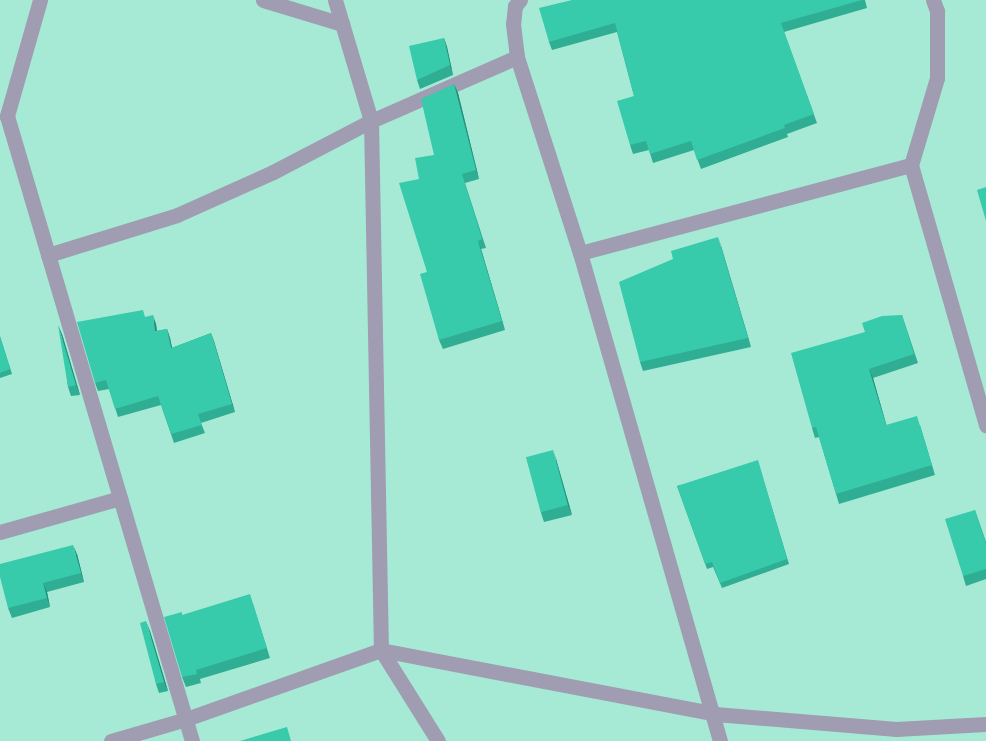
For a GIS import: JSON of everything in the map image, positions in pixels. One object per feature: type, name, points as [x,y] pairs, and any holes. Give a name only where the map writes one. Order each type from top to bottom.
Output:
[{"type":"street","points":[[40,0],[4,117],[48,255],[192,741]]},
{"type":"street","points":[[263,0],[342,24]]},
{"type":"street","points":[[335,0],[371,121],[381,650],[438,741]]},
{"type":"street","points":[[520,0],[515,6],[513,24],[517,57],[580,253],[715,714],[720,741]]},
{"type":"street","points":[[933,0],[937,11],[937,78],[911,165],[986,425]]},
{"type":"street","points":[[48,255],[177,215],[273,172],[371,121],[517,57]]},
{"type":"street","points":[[580,253],[911,165]]},
{"type":"street","points":[[0,532],[120,498]]},
{"type":"street","points":[[111,741],[186,719],[381,650],[715,714],[896,729],[986,724]]},
{"type":"building","points":[[572,0],[862,0],[781,23],[814,114],[784,125],[785,128],[697,160],[691,141],[650,154],[646,141],[630,145],[617,101],[634,96],[615,23],[549,42],[539,8]]},
{"type":"building","points":[[444,38],[450,65],[417,80],[409,46]]},
{"type":"building","points":[[454,84],[476,170],[462,174],[482,239],[478,241],[502,321],[439,340],[420,274],[427,272],[399,183],[419,179],[415,158],[434,155],[421,99]]},
{"type":"building","points":[[986,187],[986,221],[977,190]]},
{"type":"building","points":[[718,237],[748,338],[640,362],[619,282],[673,259],[671,251]]},
{"type":"building","points":[[143,310],[145,317],[153,315],[155,331],[167,329],[171,348],[211,333],[232,404],[198,414],[202,425],[171,434],[158,396],[115,409],[106,380],[95,383],[77,322]]},
{"type":"building","points":[[902,315],[914,354],[869,369],[886,425],[917,416],[932,465],[836,494],[816,427],[812,428],[791,353],[865,332],[862,323],[882,316]]},
{"type":"building","points":[[58,325],[76,385],[68,387]]},
{"type":"building","points":[[0,337],[10,369],[0,373]]},
{"type":"building","points":[[553,450],[568,505],[541,512],[526,457]]},
{"type":"building","points":[[758,460],[787,559],[720,583],[712,562],[705,564],[677,486]]},
{"type":"building","points":[[975,510],[986,544],[986,569],[963,576],[945,519]]},
{"type":"building","points":[[73,545],[81,573],[43,583],[47,598],[8,608],[0,577],[0,564]]},
{"type":"building","points":[[250,594],[267,648],[196,670],[197,674],[182,677],[164,617],[182,612],[182,615]]},
{"type":"building","points":[[146,621],[164,682],[156,684],[140,623]]},
{"type":"building","points":[[287,727],[291,741],[240,741]]}]
